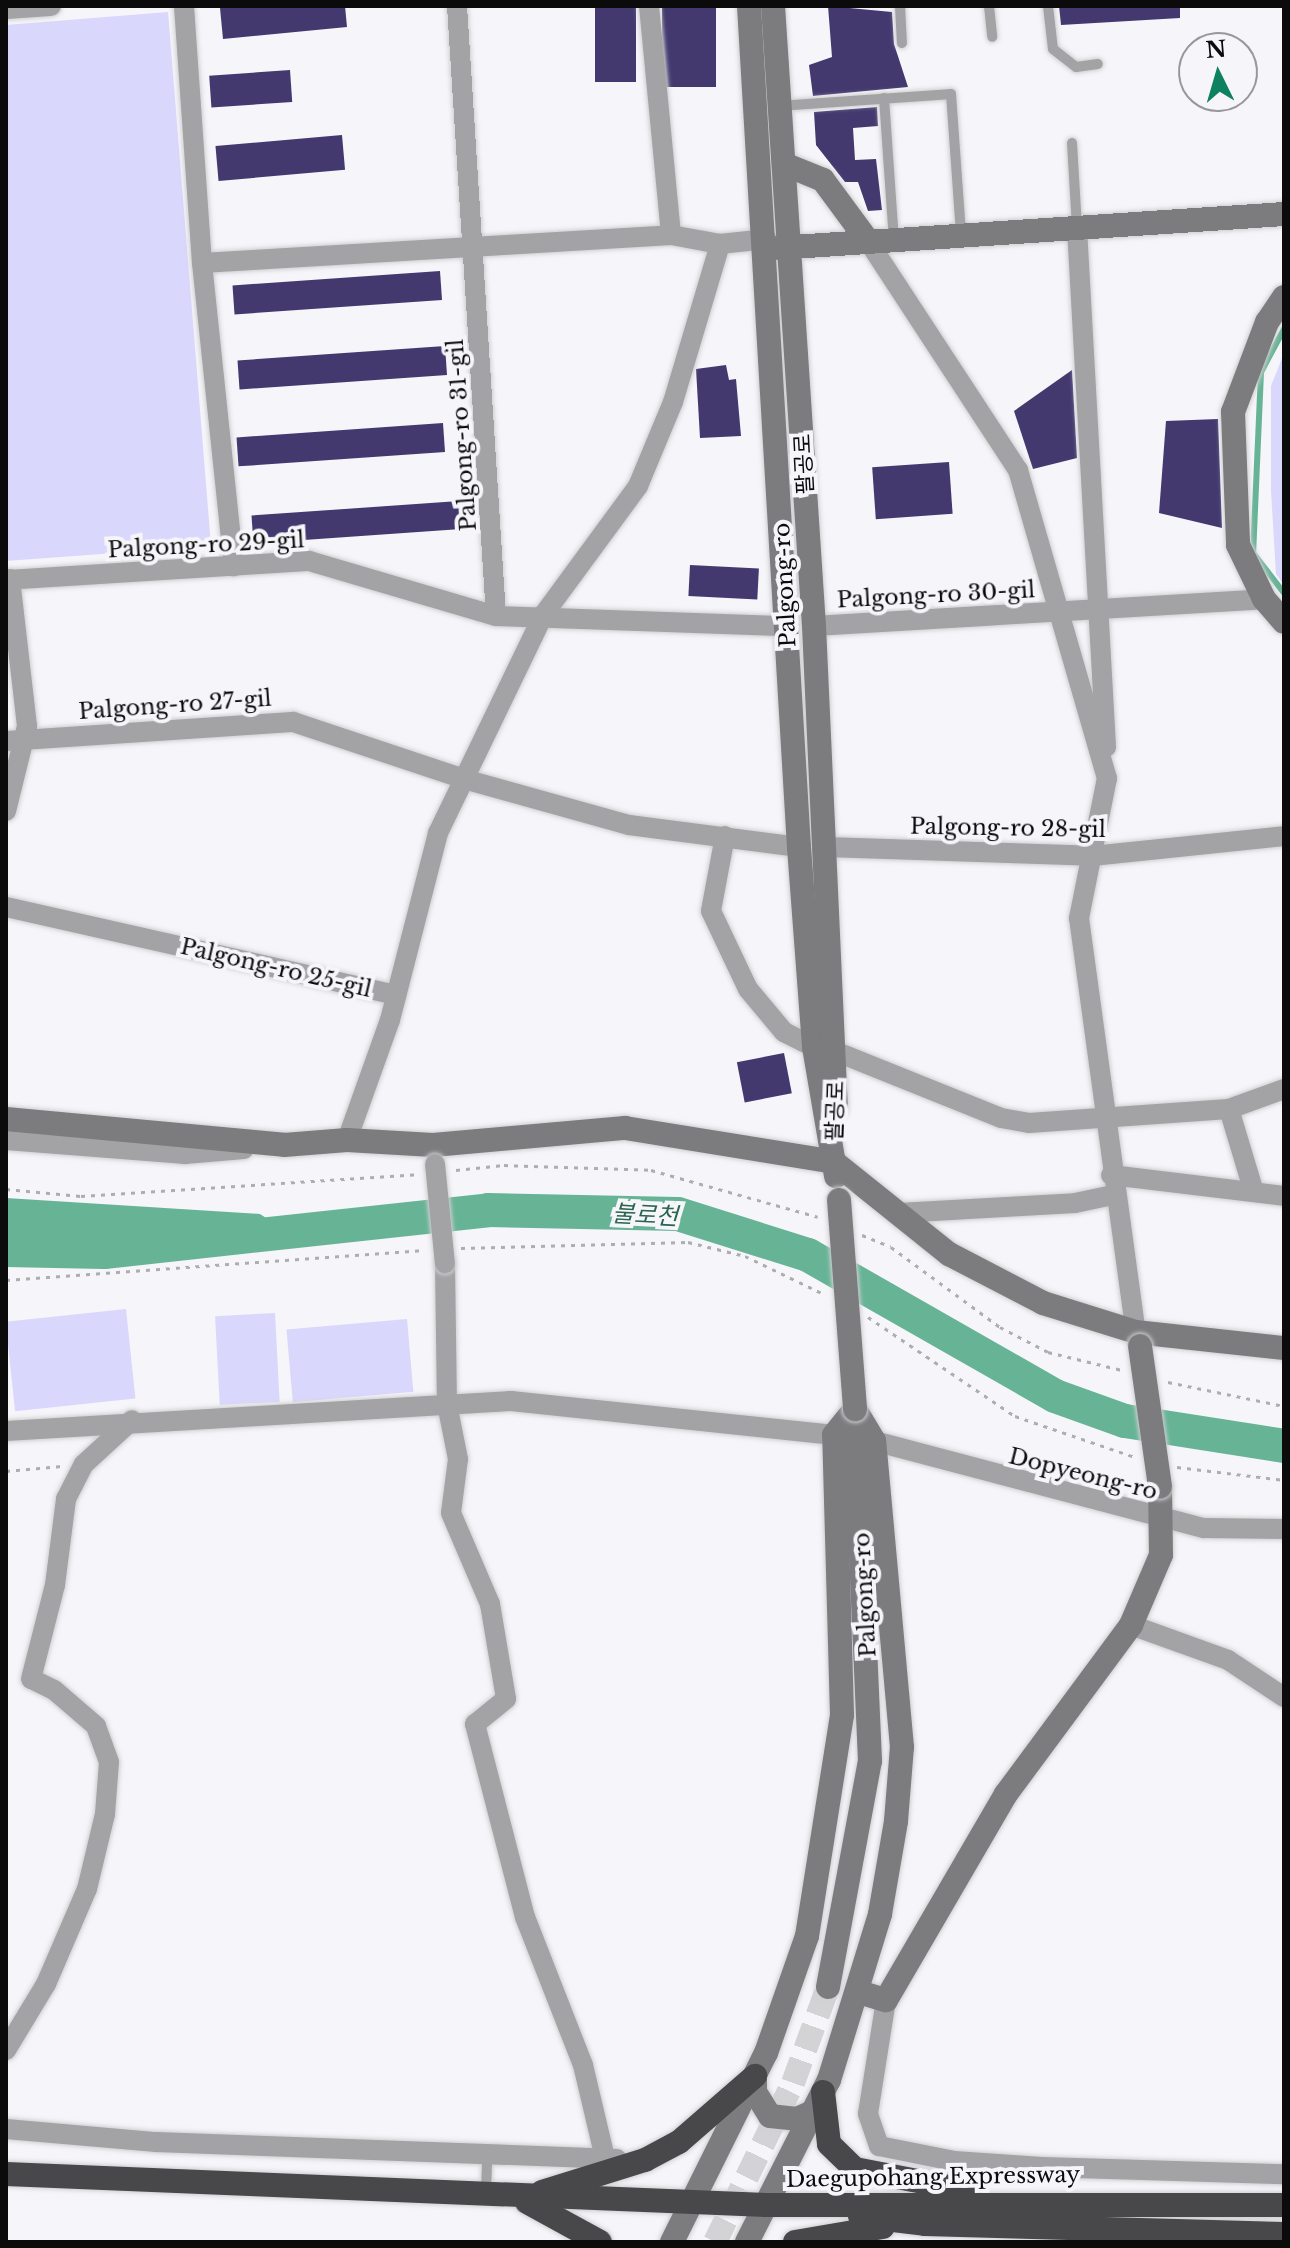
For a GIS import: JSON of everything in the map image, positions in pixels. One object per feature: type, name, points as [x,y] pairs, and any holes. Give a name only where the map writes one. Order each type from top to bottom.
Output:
[{"type":"highway","points":[[521,2199],[645,2160],[679,2142],[755,2076]]},
{"type":"highway","points":[[818,2102],[829,2144],[855,2169],[912,2184],[957,2186],[999,2201]]},
{"type":"highway","points":[[6,2174],[521,2199],[766,2205]]},
{"type":"highway","points":[[1137,2201],[1180,2190],[1284,2190]]},
{"type":"highway","points":[[521,2199],[600,2242]]},
{"type":"highway","name":"Daegupohang Expressway","points":[[766,2205],[999,2201],[1284,2205]]},
{"type":"highway","name":"Daegupohang Expressway","points":[[766,2205],[925,2224],[1284,2234]]},
{"type":"highway","points":[[795,2242],[925,2224]]},
{"type":"main road","name":"Palgong-ro","points":[[749,6],[775,245],[787,626],[799,847],[826,1050]]},
{"type":"main road","name":"팔공로","points":[[773,6],[784,164],[775,245],[814,626],[826,847],[826,1050],[839,1200]]},
{"type":"main road","points":[[784,164],[823,180],[868,241]]},
{"type":"main road","points":[[775,245],[1284,214]]},
{"type":"main road","points":[[1284,297],[1267,322],[1233,412],[1238,545],[1264,599],[1284,622]]},
{"type":"main road","points":[[6,1119],[284,1145],[347,1140],[435,1163],[625,1128],[834,1162],[949,1254],[1043,1303],[1138,1339],[1284,1348]]},
{"type":"main road","name":"Palgong-ro","points":[[828,1987],[870,1761],[855,1409],[839,1200]]},
{"type":"main road","points":[[859,1992],[886,2000],[1006,1794],[1131,1625],[1158,1570],[1164,1519],[1161,1475],[1138,1339]]},
{"type":"main road","points":[[672,2242],[755,2076],[807,1936],[837,1776],[842,1715],[834,1435],[855,1409],[874,1441],[902,1747],[894,1837],[859,1992],[818,2102],[747,2242]]},
{"type":"main road","points":[[755,2076],[755,2092],[770,2116],[797,2119],[818,2102]]},
{"type":"street","points":[[6,9],[51,6]]},
{"type":"street","points":[[184,6],[202,263],[234,566]]},
{"type":"street","name":"Palgong-ro 31-gil","points":[[457,6],[496,616]]},
{"type":"street","points":[[649,6],[671,235]]},
{"type":"street","name":"Palgong-ro 30-gil","points":[[1077,228],[1103,608],[1107,778],[1079,918],[1103,1119],[1138,1339]]},
{"type":"street","points":[[202,263],[473,250],[671,235],[720,244],[775,245]]},
{"type":"street","name":"Palgong-ro 30-gil","points":[[868,241],[923,320],[1018,470],[1107,778]]},
{"type":"street","points":[[396,995],[438,833],[544,614],[638,486],[673,402],[720,244]]},
{"type":"street","name":"Palgong-ro 29-gil","points":[[8,579],[309,561],[496,616],[544,614],[787,626]]},
{"type":"street","points":[[6,811],[15,740],[8,579]]},
{"type":"street","name":"Palgong-ro 30-gil","points":[[814,626],[1264,599]]},
{"type":"street","name":"Palgong-ro 27-gil","points":[[15,740],[293,722],[464,779],[629,825],[799,847]]},
{"type":"street","points":[[725,836],[711,911],[748,989],[784,1032],[1014,1121],[1103,1119],[1229,1109],[1284,1089]]},
{"type":"street","name":"Palgong-ro 28-gil","points":[[826,847],[1092,856],[1284,836]]},
{"type":"street","name":"Palgong-ro 25-gil","points":[[6,907],[396,995],[347,1140]]},
{"type":"street","points":[[1229,1109],[1253,1189]]},
{"type":"street","points":[[6,1140],[185,1154],[284,1145]]},
{"type":"street","points":[[435,1163],[447,1404],[458,1459],[451,1513],[490,1604],[506,1699],[475,1724],[525,1917],[583,2065],[605,2158]]},
{"type":"street","points":[[898,1213],[1075,1203],[1113,1185],[1253,1189],[1284,1196]]},
{"type":"street","points":[[6,1431],[132,1420],[511,1401],[834,1435]]},
{"type":"street","points":[[6,2050],[46,1984],[87,1889],[105,1814],[109,1762],[96,1726],[54,1690],[31,1679],[55,1585],[66,1499],[84,1464],[132,1420]]},
{"type":"street","name":"Dopyeong-ro","points":[[874,1441],[1204,1528],[1284,1529]]},
{"type":"street","points":[[1131,1625],[1228,1660],[1284,1697]]},
{"type":"street","points":[[886,2000],[868,2114],[879,2146],[954,2161],[1042,2167],[1284,2174]]},
{"type":"street","points":[[6,2129],[156,2142],[645,2160]]},
{"type":"lane","points":[[900,6],[902,43]]},
{"type":"lane","points":[[989,6],[992,37]]},
{"type":"lane","points":[[1048,6],[1053,49],[1076,67],[1098,64]]},
{"type":"lane","points":[[780,106],[951,94],[961,235]]},
{"type":"lane","points":[[884,98],[894,240]]},
{"type":"lane","points":[[1072,143],[1077,228]]},
{"type":"lane","points":[[486,2197],[487,2154]]},
{"type":"path","points":[[6,1189],[81,1196],[435,1163],[651,1170],[822,1218]]},
{"type":"path","points":[[849,1230],[891,1247],[1000,1327],[1048,1352],[1134,1373]]},
{"type":"path","points":[[6,1280],[688,1242],[745,1256],[830,1297]]},
{"type":"path","points":[[858,1311],[900,1334],[1015,1416],[1147,1460]]},
{"type":"path","points":[[1163,1381],[1284,1406]]},
{"type":"path","points":[[6,1471],[84,1464]]},
{"type":"path","points":[[1161,1475],[1284,1480]]},
{"type":"shaded area","points":[[168,12],[211,546],[6,561],[6,25]]},
{"type":"shaded area","points":[[1284,353],[1284,585],[1276,574],[1271,491],[1271,386]]},
{"type":"shaded area","points":[[6,1198],[260,1214],[289,1233],[104,1252],[6,1250]]},
{"type":"shaded area","points":[[126,1309],[135,1399],[15,1411],[6,1322]]},
{"type":"shaded area","points":[[275,1313],[280,1402],[220,1405],[215,1316]]},
{"type":"shaded area","points":[[407,1319],[413,1392],[293,1402],[286,1330]]},
{"type":"building","points":[[345,6],[347,27],[223,39],[220,8]]},
{"type":"building","points":[[595,6],[636,6],[636,82],[595,82]]},
{"type":"building","points":[[662,6],[716,6],[716,87],[662,87]]},
{"type":"building","points":[[828,6],[892,12],[894,44],[908,87],[813,96],[809,65],[832,57]]},
{"type":"building","points":[[1059,6],[1180,6],[1180,18],[1061,25]]},
{"type":"building","points":[[290,70],[292,102],[211,108],[209,76]]},
{"type":"building","points":[[877,107],[878,126],[853,128],[855,160],[876,159],[882,210],[868,211],[858,182],[845,182],[816,145],[814,112]]},
{"type":"building","points":[[342,135],[345,170],[219,181],[215,146]]},
{"type":"building","points":[[440,271],[442,300],[235,314],[233,286]]},
{"type":"building","points":[[445,346],[447,375],[240,389],[238,361]]},
{"type":"building","points":[[726,365],[729,380],[736,379],[741,436],[700,438],[696,369]]},
{"type":"building","points":[[1072,370],[1077,458],[1033,469],[1014,411]]},
{"type":"building","points":[[1218,419],[1222,528],[1159,513],[1166,421]]},
{"type":"building","points":[[443,423],[445,452],[239,466],[237,437]]},
{"type":"building","points":[[949,462],[953,514],[876,519],[872,467]]},
{"type":"building","points":[[459,501],[461,529],[253,543],[252,516]]},
{"type":"building","points":[[690,565],[759,569],[757,600],[688,596]]},
{"type":"building","points":[[784,1053],[792,1093],[745,1102],[737,1062]]},
{"type":"waterway","points":[[1284,329],[1261,372],[1253,553],[1284,593]]},
{"type":"waterway","name":"불로천","points":[[6,1250],[104,1252],[488,1210],[678,1214],[808,1255],[1055,1396],[1125,1421],[1284,1446]]},
{"type":"tunnel","points":[[715,2242],[793,2083],[828,1987]]}]
